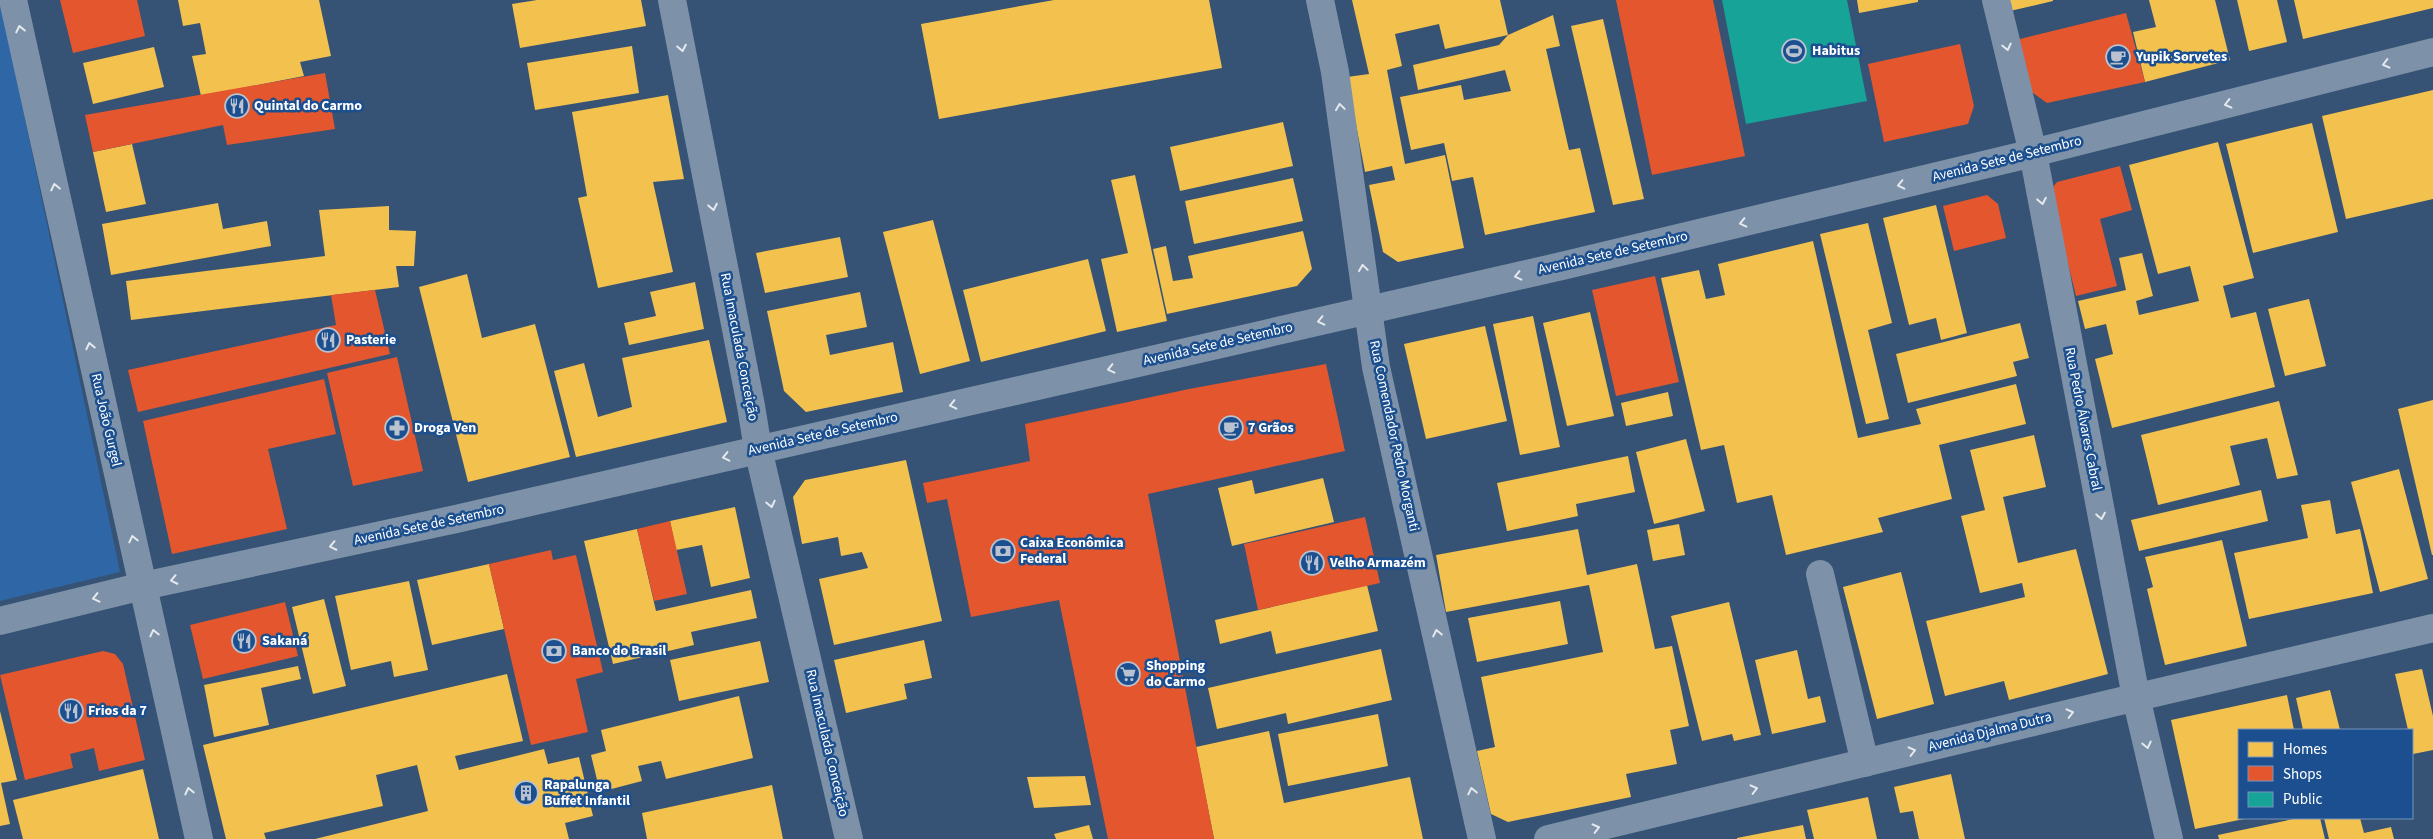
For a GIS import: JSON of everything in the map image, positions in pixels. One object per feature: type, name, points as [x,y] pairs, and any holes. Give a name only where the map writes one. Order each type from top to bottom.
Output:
[{"type":"street","name":"Rua João Gurgel","points":[[13,0],[199,839]]},
{"type":"street","name":"Rua Imaculada Conceição","points":[[672,0],[758,449],[849,839]]},
{"type":"street","name":"Rua Comendador Pedro Morganti","points":[[1320,0],[1335,72],[1376,367],[1482,839]]},
{"type":"street","name":"Rua Pedro Álvares Cabral","points":[[1996,0],[2033,153],[2136,697],[2169,839]]},
{"type":"street","name":"Avenida Sete de Setembro","points":[[0,620],[143,586],[447,522],[1368,310],[2033,153],[2433,52]]},
{"type":"street","points":[[1820,574],[1865,763]]},
{"type":"street","name":"Avenida Djalma Dutra","points":[[1548,839],[2136,697],[2433,628]]},
{"type":"shaded area","points":[[0,0],[120,572],[0,601]]},
{"type":"building: Homes","points":[[178,0],[319,0],[331,56],[300,62],[304,76],[201,96],[192,56],[206,54],[200,23],[183,26]]},
{"type":"building: Homes","points":[[537,0],[641,0],[646,26],[520,48],[512,4]]},
{"type":"building: Homes","points":[[1054,0],[1209,0],[1222,68],[939,119],[921,24]]},
{"type":"building: Homes","points":[[1352,0],[1500,0],[1508,35],[1445,49],[1439,24],[1395,34],[1402,66],[1387,70],[1405,164],[1445,155],[1464,248],[1398,262],[1383,252],[1369,185],[1395,180],[1392,166],[1365,172],[1347,77],[1369,74]]},
{"type":"building: Homes","points":[[1857,0],[1918,0],[1918,2],[1859,13]]},
{"type":"building: Homes","points":[[2008,0],[2053,0],[2053,1],[2010,11]]},
{"type":"building: Homes","points":[[2149,0],[2215,0],[2230,60],[2145,82],[2133,32],[2156,27]]},
{"type":"building: Homes","points":[[2237,0],[2277,0],[2287,42],[2249,51]]},
{"type":"building: Homes","points":[[2294,0],[2433,0],[2433,8],[2303,39]]},
{"type":"building: Homes","points":[[1553,15],[1560,46],[1546,49],[1569,150],[1580,148],[1595,212],[1485,235],[1473,177],[1452,181],[1444,143],[1411,150],[1400,97],[1461,85],[1464,100],[1511,91],[1505,70],[1418,90],[1413,65],[1499,45],[1508,35]]},
{"type":"building: Homes","points":[[1603,19],[1644,199],[1613,205],[1571,26]]},
{"type":"building: Homes","points":[[632,46],[639,93],[535,110],[527,63]]},
{"type":"building: Homes","points":[[154,47],[164,87],[93,104],[83,63]]},
{"type":"building: Homes","points":[[2433,90],[2433,199],[2346,219],[2322,116]]},
{"type":"building: Homes","points":[[668,95],[684,179],[653,182],[673,272],[598,288],[578,198],[587,196],[572,112]]},
{"type":"building: Homes","points":[[1283,122],[1293,166],[1180,191],[1170,147]]},
{"type":"building: Homes","points":[[2312,123],[2338,232],[2253,253],[2226,144]]},
{"type":"building: Homes","points":[[2218,142],[2254,278],[2223,286],[2231,318],[2256,312],[2275,387],[2112,428],[2095,359],[2113,354],[2106,324],[2085,329],[2078,301],[2126,290],[2119,258],[2142,253],[2153,296],[2136,301],[2139,315],[2199,301],[2190,266],[2158,274],[2129,165]]},
{"type":"building: Homes","points":[[132,144],[146,204],[106,212],[93,152]]},
{"type":"building: Homes","points":[[1135,175],[1167,321],[1117,332],[1101,259],[1128,253],[1111,180]]},
{"type":"building: Homes","points":[[1293,178],[1303,221],[1194,244],[1185,201]]},
{"type":"building: Homes","points":[[218,203],[223,229],[267,221],[271,246],[111,275],[102,224]]},
{"type":"building: Homes","points":[[1936,205],[1967,333],[1941,340],[1936,318],[1909,325],[1883,218]]},
{"type":"building: Homes","points":[[389,206],[389,230],[416,231],[414,266],[396,266],[399,287],[131,320],[126,281],[325,256],[319,210]]},
{"type":"building: Homes","points":[[933,220],[970,361],[920,374],[883,232]]},
{"type":"building: Homes","points":[[1868,223],[1892,323],[1868,330],[1889,419],[1866,424],[1820,234]]},
{"type":"building: Homes","points":[[1303,231],[1312,269],[1297,286],[1167,314],[1153,249],[1166,246],[1173,281],[1193,278],[1188,256]]},
{"type":"building: Homes","points":[[840,237],[848,277],[765,293],[756,253]]},
{"type":"building: Homes","points":[[1813,241],[1858,438],[1921,424],[1916,409],[2016,384],[2026,424],[1939,445],[1952,499],[1878,518],[1883,532],[1786,555],[1772,495],[1737,503],[1724,445],[1701,450],[1661,278],[1699,270],[1706,299],[1725,295],[1718,264]]},
{"type":"building: Homes","points":[[1088,259],[1106,331],[981,362],[963,290]]},
{"type":"building: Homes","points":[[467,274],[482,338],[535,324],[570,457],[468,482],[419,287]]},
{"type":"building: Homes","points":[[695,282],[704,329],[629,345],[624,323],[656,316],[650,292]]},
{"type":"building: Homes","points":[[860,292],[867,327],[826,335],[830,355],[893,342],[903,392],[806,412],[784,391],[767,311]]},
{"type":"building: Homes","points":[[2309,299],[2326,366],[2285,376],[2268,309]]},
{"type":"building: Homes","points":[[1590,312],[1614,416],[1567,426],[1543,323]]},
{"type":"building: Homes","points":[[1533,316],[1560,447],[1520,455],[1493,324]]},
{"type":"building: Homes","points":[[2020,323],[2029,358],[2013,362],[2017,376],[1908,403],[1896,354]]},
{"type":"building: Homes","points":[[1485,326],[1507,421],[1426,439],[1404,344]]},
{"type":"building: Homes","points":[[709,340],[727,422],[576,457],[554,371],[584,363],[598,417],[632,407],[622,358]]},
{"type":"building: Homes","points":[[1668,392],[1673,416],[1626,426],[1621,403]]},
{"type":"building: Homes","points":[[2433,400],[2433,555],[2432,555],[2398,409]]},
{"type":"building: Homes","points":[[2279,401],[2298,475],[2277,479],[2267,438],[2230,446],[2240,485],[2158,505],[2141,435]]},
{"type":"building: Homes","points":[[2034,435],[2046,487],[2003,497],[2018,563],[2076,549],[2108,674],[2009,700],[2004,681],[1945,696],[1926,621],[2025,597],[2022,583],[1980,593],[1961,516],[1985,510],[1970,450]]},
{"type":"building: Homes","points":[[1686,439],[1705,511],[1654,524],[1636,452]]},
{"type":"building: Homes","points":[[1628,456],[1635,492],[1576,504],[1578,516],[1507,531],[1497,483]]},
{"type":"building: Homes","points":[[906,460],[942,621],[834,645],[819,579],[868,568],[862,552],[841,556],[838,537],[802,544],[793,497],[805,480]]},
{"type":"building: Homes","points":[[2399,469],[2428,579],[2380,592],[2351,482]]},
{"type":"building: Homes","points":[[1323,478],[1334,522],[1232,546],[1218,488],[1252,480],[1255,494]]},
{"type":"building: Homes","points":[[2261,490],[2268,521],[2139,551],[2131,520]]},
{"type":"building: Homes","points":[[2330,500],[2336,534],[2360,529],[2373,593],[2249,619],[2234,553],[2308,538],[2301,505]]},
{"type":"building: Homes","points":[[735,507],[750,578],[711,587],[702,545],[676,550],[670,521]]},
{"type":"building: Homes","points":[[1679,524],[1685,555],[1653,561],[1647,530]]},
{"type":"building: Homes","points":[[637,529],[656,611],[751,590],[757,618],[691,632],[694,645],[613,664],[584,541]]},
{"type":"building: Homes","points":[[1578,529],[1587,575],[1637,564],[1655,649],[1672,646],[1689,726],[1670,730],[1677,764],[1626,774],[1631,797],[1508,822],[1491,814],[1477,751],[1495,747],[1481,677],[1603,652],[1589,585],[1446,612],[1436,555]]},
{"type":"building: Homes","points":[[2222,540],[2247,646],[2165,665],[2147,589],[2153,587],[2145,557]]},
{"type":"building: Homes","points":[[489,564],[504,629],[432,645],[417,580]]},
{"type":"building: Homes","points":[[1901,572],[1934,704],[1877,719],[1843,587]]},
{"type":"building: Homes","points":[[409,581],[428,670],[394,677],[391,661],[351,670],[335,596]]},
{"type":"building: Homes","points":[[1367,585],[1378,631],[1276,654],[1271,631],[1220,644],[1215,620]]},
{"type":"building: Homes","points":[[324,599],[346,686],[313,694],[292,607]]},
{"type":"building: Homes","points":[[1560,601],[1568,644],[1477,662],[1468,618]]},
{"type":"building: Homes","points":[[1729,602],[1761,735],[1734,741],[1732,734],[1702,741],[1671,616]]},
{"type":"building: Homes","points":[[924,640],[932,678],[904,684],[907,699],[846,713],[834,660]]},
{"type":"building: Homes","points":[[760,641],[769,682],[679,701],[670,660]]},
{"type":"building: Homes","points":[[1381,649],[1392,700],[1288,724],[1286,713],[1217,729],[1208,688]]},
{"type":"building: Homes","points":[[1797,650],[1808,699],[1820,696],[1826,722],[1772,734],[1755,660]]},
{"type":"building: Homes","points":[[298,666],[301,679],[261,688],[269,725],[214,737],[204,685]]},
{"type":"building: Homes","points":[[2422,669],[2433,716],[2433,750],[2413,754],[2413,729],[2408,729],[2395,674]]},
{"type":"building: Homes","points":[[507,674],[523,741],[455,756],[459,770],[544,749],[548,764],[579,757],[593,816],[565,823],[569,839],[315,839],[428,811],[417,765],[376,775],[383,806],[264,833],[266,839],[226,839],[203,745]]},
{"type":"building: Homes","points":[[2330,690],[2340,729],[2303,729],[2296,698]]},
{"type":"building: Homes","points":[[2287,695],[2294,729],[2238,729],[2238,819],[2244,819],[2195,829],[2171,720]]},
{"type":"building: Homes","points":[[739,696],[753,758],[666,779],[661,761],[638,766],[642,781],[600,792],[591,755],[606,751],[601,730]]},
{"type":"building: Homes","points":[[0,711],[17,780],[1,783],[10,824],[0,826]]},
{"type":"building: Homes","points":[[1378,714],[1388,766],[1288,786],[1278,734]]},
{"type":"building: Homes","points":[[1269,731],[1284,803],[1410,777],[1423,839],[1214,839],[1196,747]]},
{"type":"building: Homes","points":[[143,769],[159,839],[23,839],[13,800]]},
{"type":"building: Homes","points":[[1951,774],[1965,839],[1919,839],[1913,811],[1900,813],[1894,787]]},
{"type":"building: Homes","points":[[1085,776],[1091,805],[1034,808],[1027,777]]},
{"type":"building: Homes","points":[[772,785],[783,839],[647,839],[642,813]]},
{"type":"building: Homes","points":[[1868,797],[1877,839],[1814,839],[1807,810]]},
{"type":"building: Homes","points":[[2293,819],[2320,819],[2325,839],[2219,839],[2218,835]]},
{"type":"building: Homes","points":[[2324,819],[2360,819],[2364,833],[2391,827],[2394,839],[2329,839]]},
{"type":"building: Homes","points":[[1089,825],[1093,839],[1056,839],[1054,834]]},
{"type":"building: Homes","points":[[1803,825],[1806,839],[1737,839],[1737,838]]},
{"type":"building: Shops","points":[[60,0],[137,0],[145,36],[73,53]]},
{"type":"building: Shops","points":[[1616,0],[1713,0],[1745,156],[1652,175]]},
{"type":"building: Shops","points":[[2126,13],[2145,82],[2047,103],[2029,90],[2016,40]]},
{"type":"building: Shops","points":[[1960,44],[1974,106],[1968,124],[1884,142],[1868,64]]},
{"type":"building: Shops","name":"Quintal do Carmo","points":[[325,73],[335,129],[227,145],[223,125],[93,152],[85,115]]},
{"type":"building: Shops","points":[[2120,166],[2132,210],[2100,219],[2117,286],[2076,296],[2050,191],[2057,182]]},
{"type":"building: Shops","points":[[1987,195],[1998,204],[2006,238],[1954,251],[1943,206]]},
{"type":"building: Shops","points":[[1655,276],[1679,382],[1616,396],[1592,290]]},
{"type":"building: Shops","name":"Pasterie","points":[[375,290],[390,354],[138,412],[128,370],[336,325],[331,295]]},
{"type":"building: Shops","points":[[397,357],[423,471],[353,486],[327,373]]},
{"type":"building: Shops","points":[[1326,364],[1345,451],[1148,494],[1214,839],[1108,839],[1059,600],[971,617],[947,499],[927,503],[923,483],[1030,461],[1025,424],[1189,389]]},
{"type":"building: Shops","points":[[324,379],[336,434],[268,449],[287,529],[172,554],[143,421]]},
{"type":"building: Shops","name":"Velho Armazém","points":[[1365,517],[1380,583],[1258,610],[1244,544]]},
{"type":"building: Shops","points":[[670,521],[687,594],[654,601],[637,529]]},
{"type":"building: Shops","name":"Banco do Brasil","points":[[551,550],[553,560],[576,555],[603,672],[576,679],[588,732],[531,745],[489,564]]},
{"type":"building: Shops","name":"Sakaná","points":[[285,602],[298,656],[203,679],[190,625]]},
{"type":"building: Shops","name":"Frios da 7","points":[[103,651],[115,654],[123,664],[145,760],[99,771],[94,748],[70,754],[73,768],[25,780],[0,675]]},
{"type":"building: Public","name":"Habitus","points":[[1722,0],[1847,0],[1867,101],[1746,124]]},
{"type":"place","name":"Habitus","points":[[1794,51]]},
{"type":"place","name":"Yupik Sorvetes","points":[[2118,57]]},
{"type":"place","name":"Quintal do Carmo","points":[[237,106]]},
{"type":"place","name":"Pasterie","points":[[328,340]]},
{"type":"place","name":"Droga Ven","points":[[397,428]]},
{"type":"place","name":"7 Grãos","points":[[1231,428]]},
{"type":"place","name":"Caixa Econômica Federal","points":[[1003,551]]},
{"type":"place","name":"Velho Armazém","points":[[1312,563]]},
{"type":"place","name":"Sakaná","points":[[244,641]]},
{"type":"place","name":"Banco do Brasil","points":[[554,651]]},
{"type":"place","name":"Shopping do Carmo","points":[[1128,674]]},
{"type":"place","name":"Frios da 7","points":[[71,711]]},
{"type":"place","name":"Rapalunga Buffet Infantil","points":[[526,793]]}]
